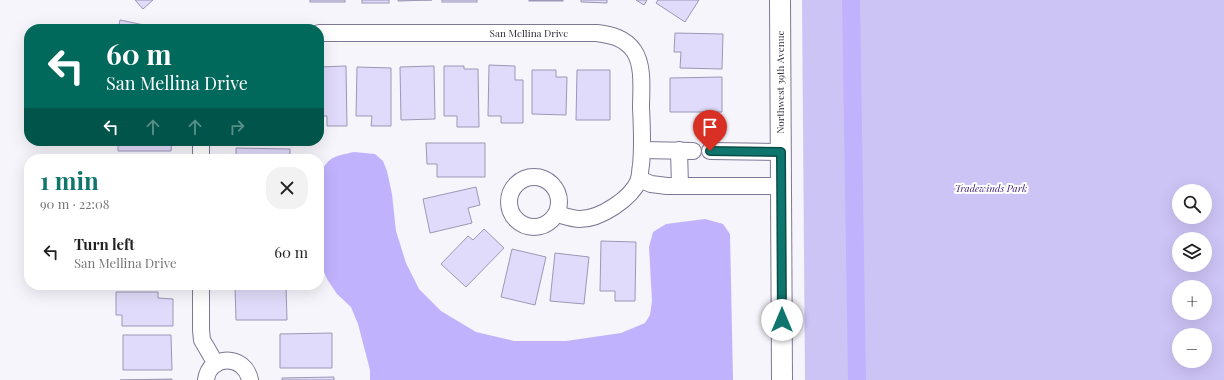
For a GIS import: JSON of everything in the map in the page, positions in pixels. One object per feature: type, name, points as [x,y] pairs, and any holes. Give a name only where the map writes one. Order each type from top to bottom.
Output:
[{"type":"street","name":"Northwest 39th Avenue","points":[[780,0],[782,380]]},
{"type":"street","name":"San Mellina Drive","points":[[324,33],[597,33],[613,35],[625,42],[634,51],[640,65],[642,150],[639,179],[634,190],[623,200],[594,217],[581,219],[569,218],[557,214]]},
{"type":"street","points":[[642,150],[686,150],[680,186]]},
{"type":"street","points":[[710,151],[781,152]]},
{"type":"street","points":[[639,179],[651,184],[667,186],[781,186]]},
{"type":"street","points":[[201,290],[202,340],[216,364]]},
{"type":"street","points":[[206,380],[210,369],[216,364],[230,360],[238,362],[244,367],[248,372],[250,380]]},
{"type":"green space","name":"Tradewinds Park","points":[[802,0],[1224,0],[1224,380],[805,380]]},
{"type":"shaded area","points":[[354,152],[375,154],[383,161],[387,171],[392,194],[396,231],[406,263],[419,289],[441,311],[476,332],[514,341],[566,341],[621,333],[645,323],[650,315],[652,301],[649,247],[653,232],[666,224],[705,219],[723,224],[730,234],[733,380],[370,380],[370,370],[358,324],[351,307],[337,294],[324,272],[324,167],[332,158]]},
{"type":"building","points":[[135,0],[153,0],[143,9]]},
{"type":"building","points":[[310,0],[345,0],[345,2],[310,2]]},
{"type":"building","points":[[362,0],[389,0],[389,3],[362,3]]},
{"type":"building","points":[[398,0],[432,0],[398,1]]},
{"type":"building","points":[[442,0],[477,0],[477,2],[442,2]]},
{"type":"building","points":[[563,0],[563,1],[529,1]]},
{"type":"building","points":[[581,0],[607,0],[607,3],[581,2]]},
{"type":"building","points":[[636,0],[647,0],[644,5]]},
{"type":"building","points":[[658,0],[699,0],[685,22],[656,3]]},
{"type":"building","points":[[120,20],[139,24],[119,24]]},
{"type":"building","points":[[675,33],[723,34],[722,69],[680,68],[681,52],[674,52]]},
{"type":"building","points":[[489,65],[515,66],[515,80],[523,80],[523,123],[501,123],[501,116],[488,116]]},
{"type":"building","points":[[346,66],[347,126],[327,126],[327,116],[324,116],[324,67]]},
{"type":"building","points":[[434,66],[435,119],[401,120],[400,67]]},
{"type":"building","points":[[444,66],[464,66],[464,69],[478,69],[479,127],[457,127],[457,116],[444,116]]},
{"type":"building","points":[[357,67],[391,68],[391,126],[371,126],[372,116],[356,116]]},
{"type":"building","points":[[532,70],[556,70],[556,77],[567,77],[566,115],[532,114]]},
{"type":"building","points":[[577,70],[610,70],[610,120],[576,120]]},
{"type":"building","points":[[722,77],[722,112],[670,112],[670,78]]},
{"type":"building","points":[[426,143],[485,143],[485,177],[437,177],[437,164],[427,164]]},
{"type":"building","points":[[118,146],[172,146],[171,151],[118,151]]},
{"type":"building","points":[[236,148],[290,149],[290,154],[236,154]]},
{"type":"building","points":[[476,187],[480,205],[468,208],[472,223],[430,233],[423,199]]},
{"type":"building","points":[[484,229],[504,248],[466,287],[441,264],[468,236],[473,240]]},
{"type":"building","points":[[601,241],[636,242],[635,301],[615,301],[615,291],[600,291]]},
{"type":"building","points":[[512,249],[546,257],[535,305],[501,297]]},
{"type":"building","points":[[555,253],[589,257],[584,304],[550,301]]},
{"type":"building","points":[[235,290],[286,290],[287,320],[236,320]]},
{"type":"building","points":[[116,292],[158,292],[158,298],[173,299],[173,326],[122,326],[122,315],[116,315]]},
{"type":"building","points":[[332,333],[332,368],[280,368],[280,334]]},
{"type":"building","points":[[123,335],[171,335],[172,370],[123,370]]},
{"type":"building","points":[[334,377],[334,380],[282,380],[282,378]]},
{"type":"building","points":[[172,379],[172,380],[120,380]]},
{"type":"waterway","points":[[851,0],[857,380]]},
{"type":"route","points":[[710,151],[781,152],[782,320]]}]
